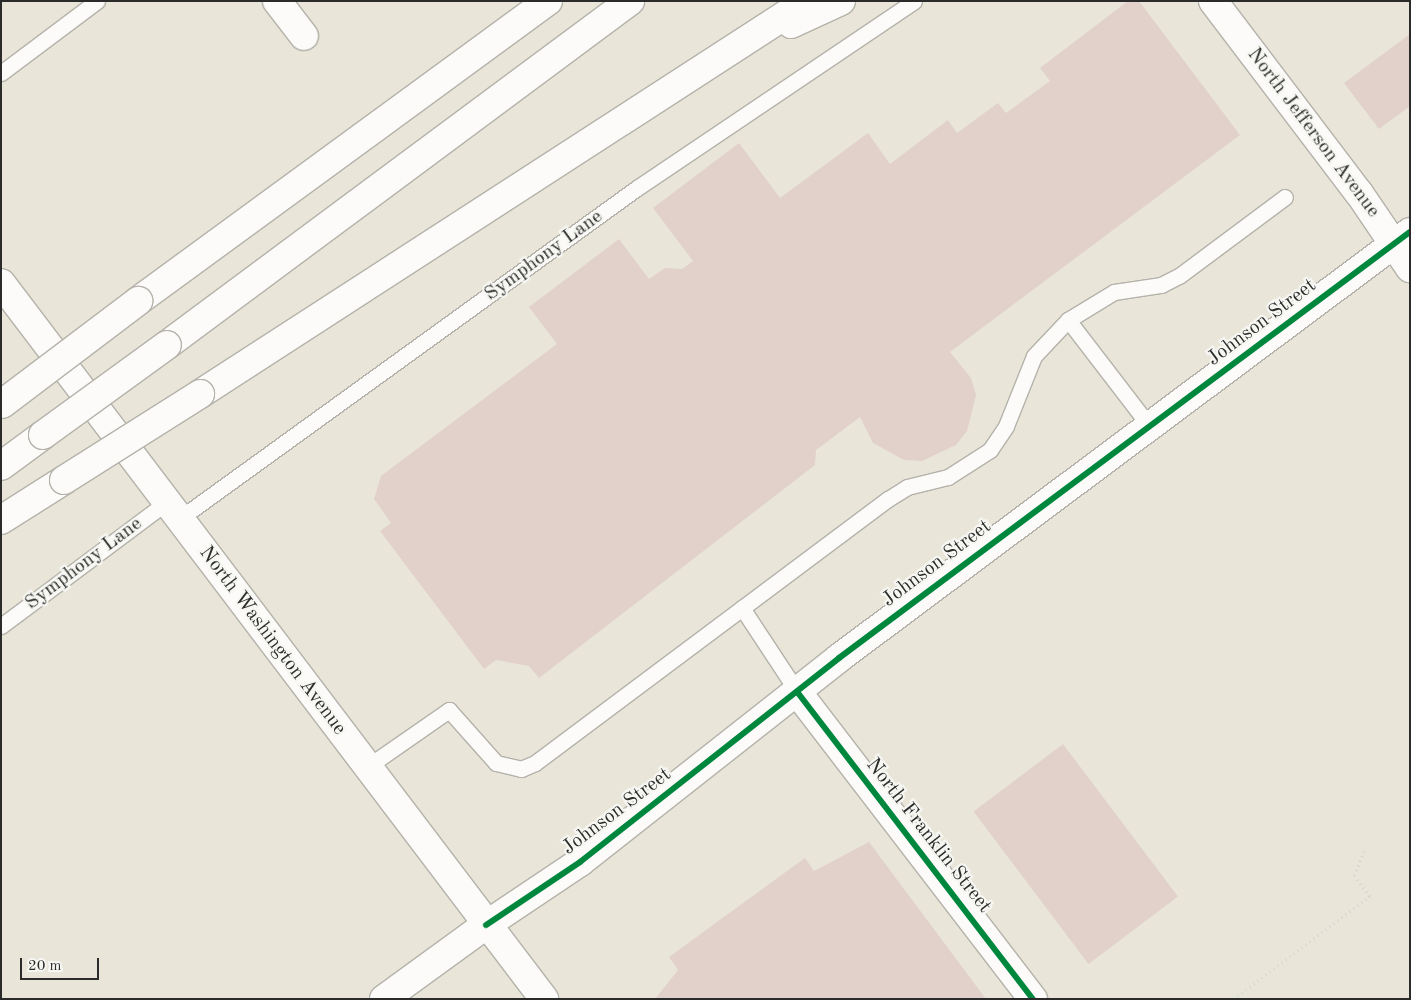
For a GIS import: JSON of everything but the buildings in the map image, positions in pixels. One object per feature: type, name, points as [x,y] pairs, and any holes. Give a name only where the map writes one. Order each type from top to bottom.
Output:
[{"type":"main road","points":[[277,1],[304,36]]},
{"type":"main road","points":[[452,74],[529,1]]},
{"type":"main road","points":[[1,405],[138,301],[452,74],[548,1]]},
{"type":"main road","points":[[1,466],[630,1]]},
{"type":"main road","points":[[1,520],[200,394],[807,1]]},
{"type":"main road","points":[[744,43],[841,1]]},
{"type":"main road","name":"North Jefferson Avenue","points":[[1220,11],[1403,238],[1410,268]]},
{"type":"main road","name":"Johnson Street","points":[[384,999],[486,925],[580,862],[798,692],[1403,238]]},
{"type":"main road","name":"North Washington Avenue","points":[[1,283],[544,999]]},
{"type":"main road","name":"North Franklin Street","points":[[798,692],[1033,999]]},
{"type":"lane","points":[[1,73],[97,1]]},
{"type":"lane","name":"Symphony Lane","points":[[1,626],[173,511],[637,188],[914,1]]},
{"type":"lane","points":[[1207,1],[1220,11]]},
{"type":"lane","points":[[367,768],[450,710],[496,763],[521,769],[907,487],[948,477],[990,450],[1006,426],[1034,356],[1068,320],[1114,292],[1161,285],[1179,276],[1285,197]]},
{"type":"lane","points":[[1068,320],[1150,427]]},
{"type":"lane","points":[[742,608],[798,692]]},
{"type":"path","points":[[1234,999],[1370,896],[1354,876],[1366,848]]},
{"type":"cycle path","points":[[486,925],[580,862],[839,658],[1410,232]]},
{"type":"cycle path","points":[[798,693],[1033,999]]}]
